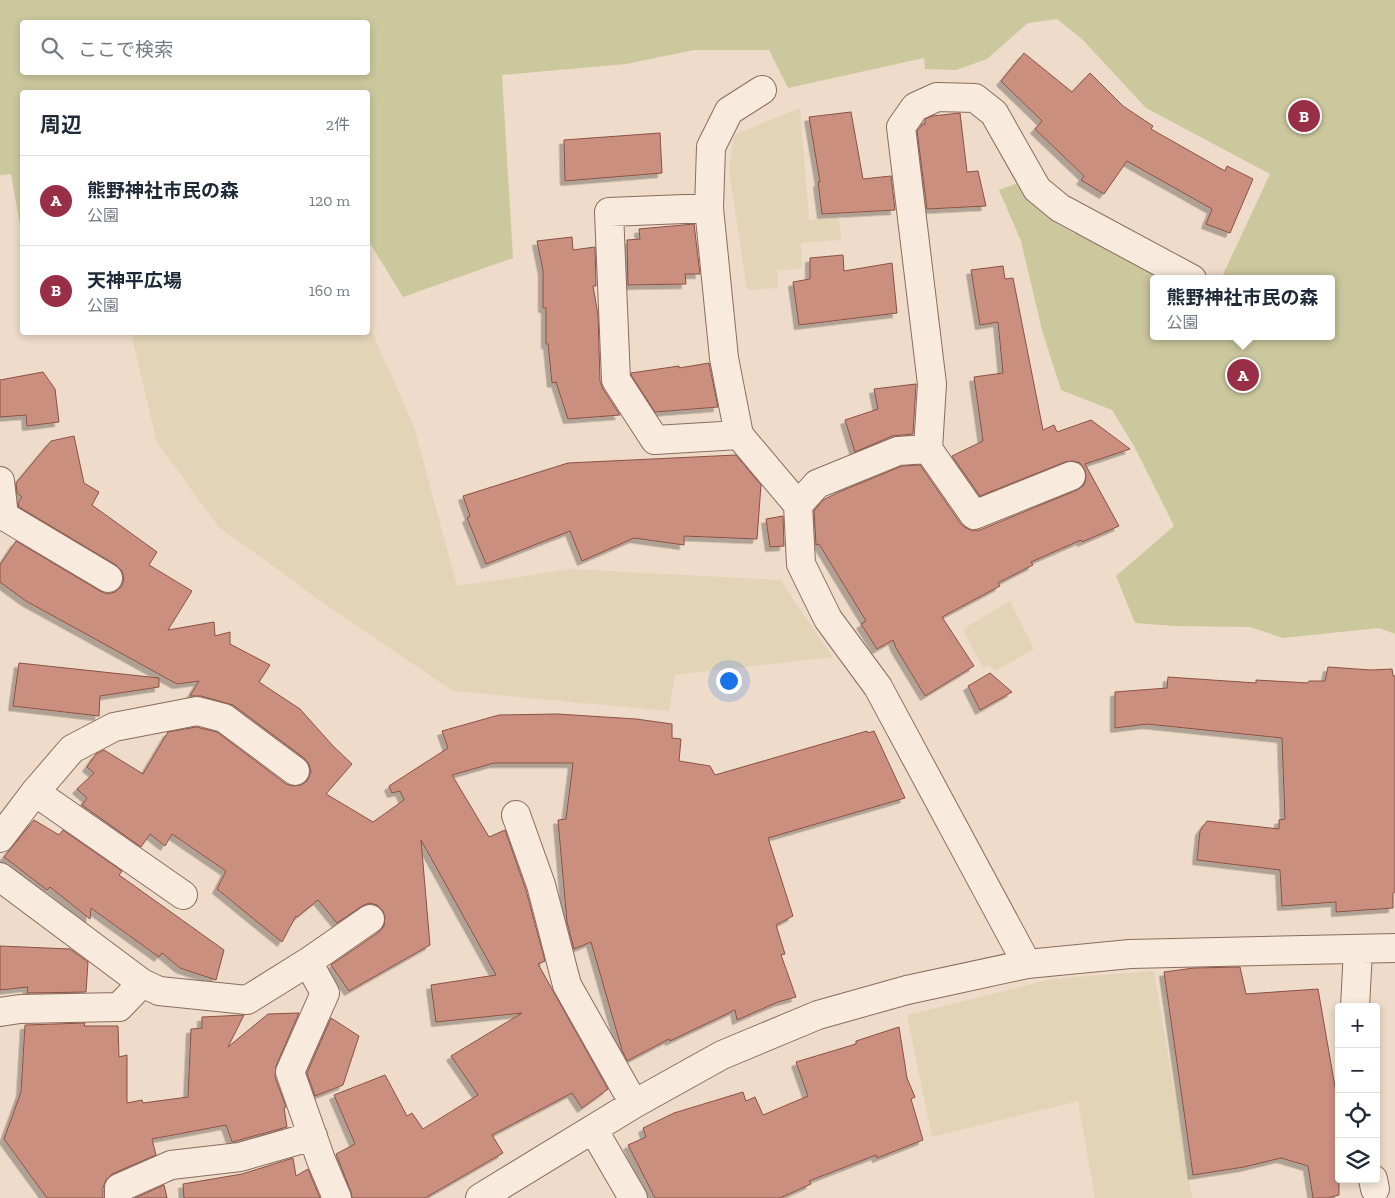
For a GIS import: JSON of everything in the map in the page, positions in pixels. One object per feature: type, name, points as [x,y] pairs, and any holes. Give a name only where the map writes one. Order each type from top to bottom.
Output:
[{"type":"street","points":[[762,90],[729,111],[711,148],[709,208],[724,358],[739,435],[798,505],[801,564],[824,612],[878,687],[1027,964]]},
{"type":"street","points":[[1071,476],[974,515],[928,449],[932,384],[901,127],[915,107],[937,97],[975,98],[994,114],[1037,189],[1060,208],[1185,275]]},
{"type":"street","points":[[709,208],[609,212],[616,380],[655,440],[739,435]]},
{"type":"street","points":[[798,505],[818,484],[898,451],[928,449]]},
{"type":"street","points":[[0,481],[2,518],[108,578]]},
{"type":"street","points":[[0,838],[35,792],[72,749],[114,727],[197,710],[224,718],[295,771]]},
{"type":"street","points":[[35,792],[183,895]]},
{"type":"street","points":[[516,815],[541,885],[567,985],[634,1104]]},
{"type":"street","points":[[0,876],[142,983],[159,991],[247,1000],[308,962],[370,919]]},
{"type":"street","points":[[480,1198],[634,1104],[722,1055],[818,1015],[907,990],[1027,964],[1130,954],[1395,948]]},
{"type":"street","points":[[1355,1003],[1358,950]]},
{"type":"street","points":[[308,962],[326,993],[290,1072],[337,1198]]},
{"type":"street","points":[[0,1012],[20,1009],[119,1007],[142,983]]},
{"type":"street","points":[[593,1129],[633,1198]]},
{"type":"street","points":[[118,1198],[119,1188],[171,1165],[240,1157],[313,1136]]},
{"type":"shaded area","points":[[0,0],[1395,0],[1395,634],[1379,628],[1283,638],[1250,627],[1175,626],[1135,623],[1116,576],[1174,526],[1134,446],[1112,410],[1061,390],[1042,330],[1021,241],[999,190],[1018,183],[1052,221],[1075,234],[1077,229],[1160,275],[1150,275],[1150,340],[1335,340],[1335,275],[1223,275],[1270,174],[1146,108],[1082,39],[1057,19],[1028,23],[987,59],[956,70],[925,69],[924,58],[788,88],[769,50],[694,50],[626,64],[502,75],[513,258],[403,297],[370,243],[370,90],[20,90],[20,225],[11,174],[0,175]]},
{"type":"shaded area","points":[[800,108],[809,220],[839,219],[841,240],[801,243],[802,269],[777,270],[778,288],[747,290],[729,170],[734,135]]},
{"type":"shaded area","points":[[370,328],[414,427],[457,586],[572,569],[780,580],[833,657],[675,675],[669,711],[453,691],[332,609],[219,527],[157,443],[131,335],[370,335]]},
{"type":"shaded area","points":[[1010,601],[1034,649],[995,671],[990,665],[983,668],[963,629]]},
{"type":"shaded area","points":[[1154,971],[1192,1198],[1095,1198],[1078,1101],[932,1137],[907,1015],[1053,979]]},
{"type":"building","points":[[1024,53],[1072,92],[1090,73],[1123,106],[1153,126],[1151,129],[1225,171],[1227,166],[1253,179],[1230,233],[1206,224],[1212,209],[1127,161],[1104,194],[1081,180],[1084,176],[1035,129],[1042,121],[1001,81]]},
{"type":"building","points":[[851,112],[863,179],[891,176],[895,210],[822,214],[818,182],[820,182],[809,117]]},
{"type":"building","points":[[960,113],[967,172],[978,171],[986,206],[927,209],[917,131],[925,124],[925,119],[932,116]]},
{"type":"building","points":[[660,133],[662,173],[565,181],[564,140]]},
{"type":"building","points":[[694,224],[700,274],[685,274],[686,284],[628,285],[627,240],[640,239],[639,229]]},
{"type":"building","points":[[572,237],[573,250],[595,247],[596,286],[593,286],[598,315],[600,381],[620,415],[568,419],[556,382],[552,383],[548,344],[546,344],[546,308],[543,308],[543,271],[537,241]]},
{"type":"building","points":[[843,255],[844,271],[892,263],[897,313],[799,325],[793,282],[810,279],[810,258]]},
{"type":"building","points":[[1003,266],[1005,279],[1013,278],[1043,430],[1054,425],[1057,432],[1091,420],[1130,449],[1085,464],[1119,526],[1031,562],[1033,565],[998,583],[1000,586],[942,617],[974,666],[925,696],[893,640],[877,649],[861,624],[866,621],[819,544],[816,545],[814,511],[823,500],[902,466],[920,465],[961,524],[973,531],[980,530],[1077,490],[1084,485],[1086,478],[1085,470],[1080,463],[1073,461],[1065,462],[980,496],[952,456],[983,441],[974,377],[1003,373],[998,322],[980,325],[971,270]]},
{"type":"building","points":[[709,363],[718,407],[655,412],[631,375],[631,373]]},
{"type":"building","points":[[43,372],[55,389],[59,422],[27,426],[26,415],[0,417],[0,380]]},
{"type":"building","points":[[916,384],[913,434],[892,436],[855,452],[845,420],[878,409],[874,389]]},
{"type":"building","points":[[74,436],[84,483],[99,492],[92,505],[157,552],[149,565],[192,591],[168,630],[214,622],[215,636],[230,632],[230,644],[270,665],[259,682],[300,709],[352,764],[326,794],[373,822],[404,800],[400,791],[392,793],[389,786],[448,748],[442,731],[499,715],[557,714],[636,719],[672,724],[672,738],[681,739],[679,761],[710,766],[715,775],[867,731],[868,733],[874,731],[905,798],[768,838],[793,916],[776,925],[785,954],[781,955],[796,997],[778,1002],[737,1020],[735,1010],[670,1041],[669,1039],[627,1061],[622,1050],[591,942],[574,949],[567,922],[558,820],[566,819],[573,763],[494,763],[452,775],[489,837],[505,830],[526,890],[545,961],[538,964],[608,1089],[582,1108],[572,1093],[492,1135],[503,1153],[425,1198],[352,1198],[336,1154],[355,1144],[334,1095],[385,1075],[407,1116],[412,1113],[423,1129],[478,1095],[451,1056],[522,1013],[436,1022],[431,985],[496,975],[421,840],[430,945],[349,991],[331,965],[379,932],[384,926],[385,917],[383,911],[377,905],[369,903],[362,906],[337,923],[318,900],[296,916],[282,942],[217,889],[226,871],[172,834],[165,846],[150,834],[141,847],[82,805],[87,798],[77,789],[94,773],[87,767],[96,754],[104,750],[143,774],[168,732],[196,727],[217,732],[286,784],[293,786],[301,785],[307,781],[311,772],[309,764],[304,758],[233,705],[201,696],[190,696],[199,681],[177,684],[26,601],[0,582],[0,565],[16,541],[107,594],[115,592],[122,586],[124,579],[122,571],[116,565],[19,507],[18,503],[22,497],[17,493],[16,483],[51,441]]},
{"type":"building","points":[[736,455],[761,485],[757,539],[684,536],[684,545],[634,538],[582,561],[570,531],[486,564],[467,518],[470,516],[463,496],[568,463]]},
{"type":"building","points":[[783,516],[784,546],[770,547],[766,519]]},
{"type":"building","points":[[19,663],[159,678],[159,687],[100,696],[99,716],[13,706]]},
{"type":"building","points":[[1328,667],[1371,670],[1392,669],[1393,676],[1395,676],[1395,892],[1393,893],[1393,908],[1336,912],[1336,902],[1282,906],[1280,870],[1197,860],[1200,831],[1207,821],[1279,829],[1279,820],[1285,819],[1282,738],[1147,724],[1115,728],[1115,692],[1167,688],[1168,677],[1256,683],[1256,680],[1308,683],[1309,681],[1325,681]]},
{"type":"building","points":[[990,673],[1012,692],[980,710],[968,686]]},
{"type":"building","points":[[34,820],[59,835],[63,830],[122,871],[119,875],[224,950],[216,980],[180,968],[162,953],[159,957],[91,908],[90,919],[50,887],[47,890],[4,857]]},
{"type":"building","points":[[0,946],[70,949],[88,962],[86,992],[27,993],[28,987],[0,990]]},
{"type":"building","points":[[1240,967],[1246,994],[1318,989],[1335,1087],[1335,1183],[1339,1183],[1339,1195],[1327,1198],[1313,1198],[1308,1166],[1281,1158],[1244,1167],[1193,1175],[1164,972],[1194,968]]},
{"type":"building","points":[[299,1013],[276,1066],[275,1077],[286,1107],[284,1108],[287,1127],[232,1142],[226,1125],[152,1139],[156,1155],[112,1174],[106,1180],[103,1188],[103,1198],[47,1198],[4,1139],[21,1092],[25,1025],[85,1023],[84,1026],[118,1026],[119,1057],[127,1055],[127,1103],[142,1100],[143,1103],[188,1097],[191,1029],[202,1028],[202,1017],[244,1015],[228,1047],[268,1014]]},
{"type":"building","points":[[331,1018],[359,1036],[343,1085],[315,1096],[307,1073]]},
{"type":"building","points":[[899,1027],[907,1078],[915,1097],[911,1099],[923,1140],[877,1158],[876,1155],[809,1181],[811,1184],[780,1198],[655,1198],[628,1145],[646,1137],[643,1128],[674,1113],[743,1092],[746,1101],[755,1097],[763,1115],[808,1096],[796,1062],[856,1044],[856,1041]]},
{"type":"building","points":[[293,1158],[296,1176],[308,1169],[320,1198],[184,1198],[183,1184],[242,1174]]},
{"type":"building","points":[[164,1185],[167,1198],[135,1198]]},
{"type":"place","name":"天神平広場","points":[[1304,116]]},
{"type":"place","name":"熊野神社市民の森","points":[[1243,375]]}]
